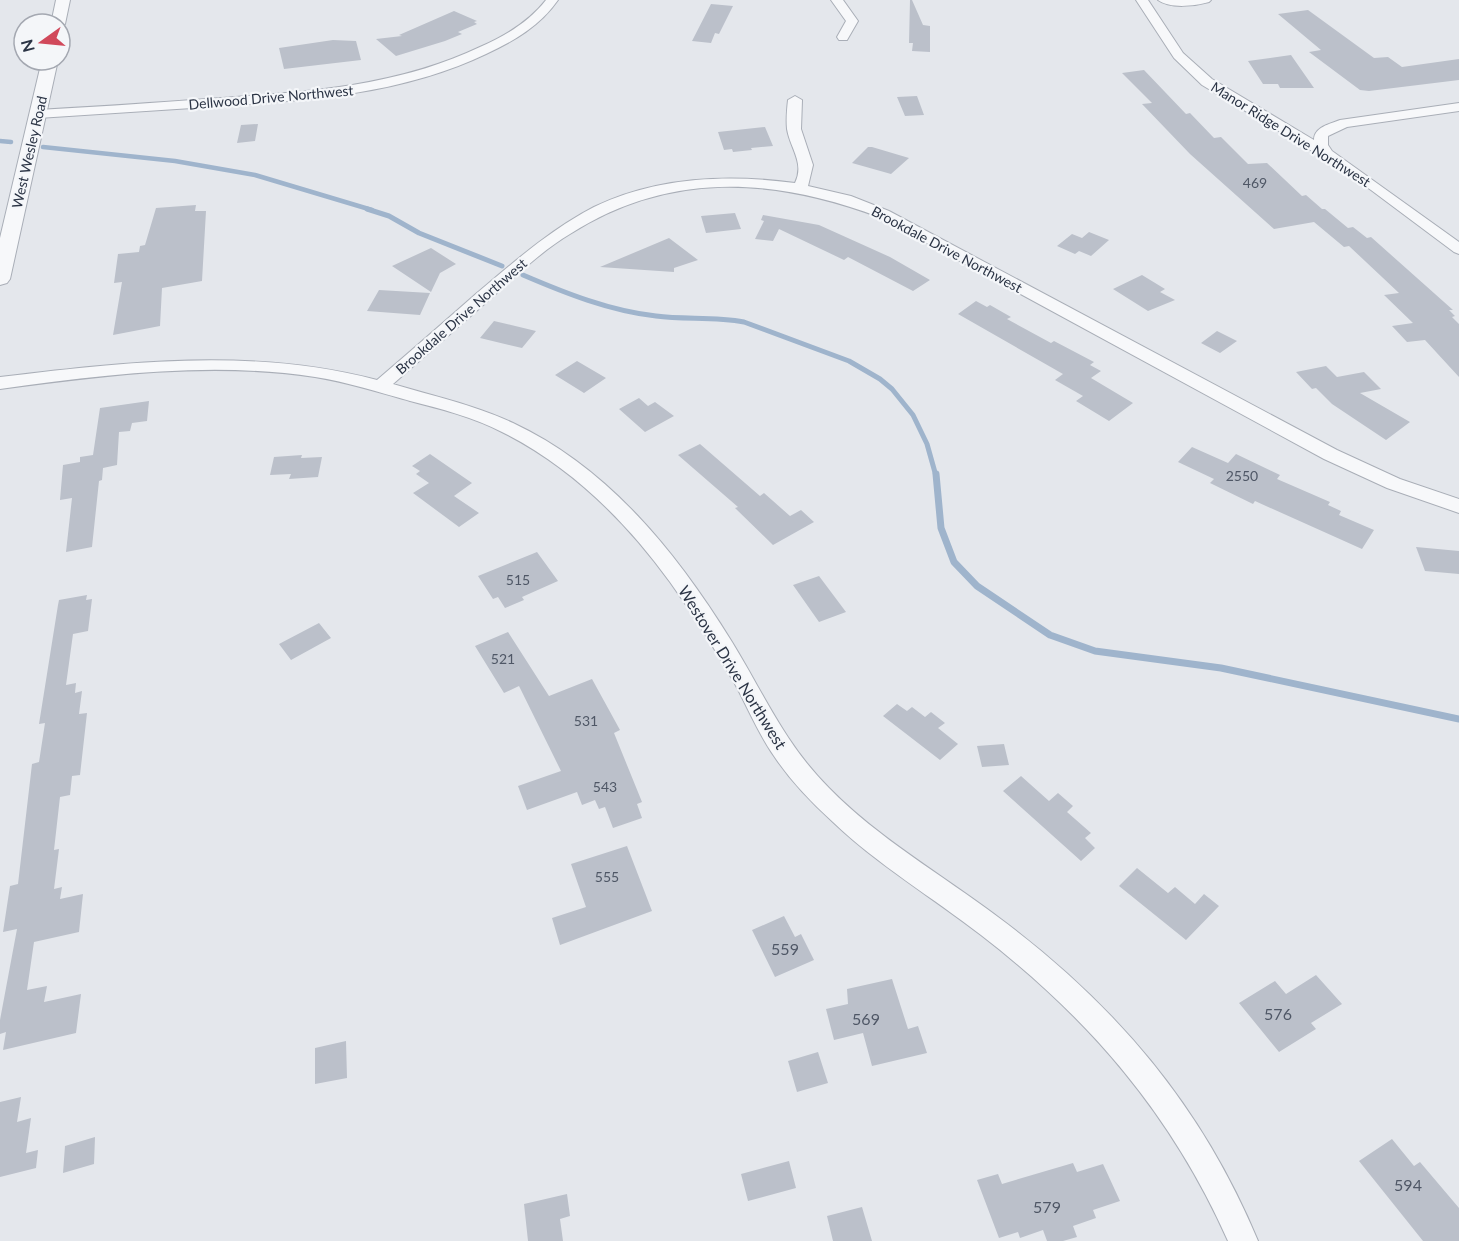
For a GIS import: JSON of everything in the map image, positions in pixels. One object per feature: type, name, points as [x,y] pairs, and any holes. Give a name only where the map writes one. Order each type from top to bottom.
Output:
[{"type":"street","name":"Dellwood Drive Northwest","points":[[38,114],[311,96],[388,83],[439,69],[490,48],[532,21],[552,0]]},
{"type":"street","points":[[837,0],[852,21],[843,37]]},
{"type":"street","name":"Manor Ridge Drive Northwest","points":[[1142,0],[1169,21],[1189,67],[1207,82],[1327,154],[1376,187],[1459,249]]},
{"type":"street","points":[[1164,0],[1191,2],[1205,0]]},
{"type":"street","points":[[1169,21],[1191,2]]},
{"type":"street","name":"West Wesley Road","points":[[0,279],[47,72]]},
{"type":"street","points":[[795,100],[794,130],[808,167],[806,178],[800,188]]},
{"type":"street","points":[[1327,154],[1321,145],[1322,135],[1330,128],[1345,123],[1459,107]]},
{"type":"street","points":[[1266,117],[1330,128]]},
{"type":"street","name":"Brookdale Drive Northwest","points":[[381,386],[536,249],[567,228],[605,207],[649,193],[700,184],[748,183],[800,188],[844,198],[884,214],[1290,433],[1370,473],[1410,490],[1459,506]]},
{"type":"street","name":"Westover Drive Northwest","points":[[0,383],[110,369],[203,365],[306,370],[343,376],[466,410],[508,428],[572,469],[620,508],[675,573],[739,672],[776,740],[810,785],[858,830],[990,926],[1053,977],[1096,1016],[1136,1060],[1174,1111],[1206,1162],[1244,1241]]},
{"type":"building","points":[[910,0],[923,25],[930,26],[930,52],[912,51],[913,43],[909,43]]},
{"type":"building","points":[[711,4],[733,6],[719,34],[715,33],[711,43],[692,41]]},
{"type":"building","points":[[1308,10],[1374,58],[1388,57],[1402,67],[1459,59],[1459,80],[1369,91],[1360,90],[1309,52],[1321,50],[1278,14]]},
{"type":"building","points":[[454,11],[477,21],[474,22],[477,24],[458,32],[462,34],[445,41],[396,56],[376,39],[402,36],[399,35]]},
{"type":"building","points":[[333,40],[356,41],[361,60],[284,69],[279,48]]},
{"type":"building","points":[[1291,55],[1314,88],[1280,88],[1278,84],[1263,84],[1248,61]]},
{"type":"building","points":[[1144,70],[1186,114],[1190,113],[1214,138],[1221,137],[1248,164],[1267,163],[1302,196],[1306,195],[1348,228],[1353,227],[1367,238],[1371,237],[1453,310],[1449,310],[1459,324],[1459,377],[1425,340],[1407,342],[1392,326],[1413,323],[1384,295],[1399,293],[1349,246],[1344,247],[1314,222],[1274,229],[1190,154],[1142,104],[1152,103],[1122,73]]},
{"type":"building","points":[[917,96],[924,115],[905,116],[897,97]]},
{"type":"building","points":[[258,124],[255,141],[237,143],[241,125]]},
{"type":"building","points":[[765,127],[773,146],[751,148],[752,150],[733,152],[732,149],[724,150],[718,132]]},
{"type":"building","points":[[868,147],[909,158],[891,174],[852,163]]},
{"type":"building","points":[[196,205],[195,211],[206,211],[202,281],[162,288],[160,326],[113,335],[122,282],[114,283],[118,254],[139,252],[140,246],[145,245],[156,208]]},
{"type":"building","points":[[735,213],[741,229],[706,233],[701,216]]},
{"type":"building","points":[[763,215],[819,225],[890,257],[930,280],[913,291],[848,257],[844,260],[779,229],[773,241],[755,239],[764,221],[761,220]]},
{"type":"building","points":[[1089,232],[1109,240],[1091,256],[1079,251],[1075,254],[1057,246],[1072,234],[1082,238]]},
{"type":"building","points":[[669,238],[698,260],[674,268],[674,272],[600,267]]},
{"type":"building","points":[[431,248],[456,264],[440,273],[431,292],[392,266]]},
{"type":"building","points":[[1142,275],[1165,289],[1160,292],[1175,300],[1148,311],[1113,289]]},
{"type":"building","points":[[379,290],[430,293],[420,315],[367,311]]},
{"type":"building","points":[[976,301],[987,307],[990,305],[1011,317],[1007,319],[1051,343],[1054,341],[1094,362],[1090,365],[1101,371],[1091,378],[1133,403],[1109,421],[1076,401],[1083,396],[1055,380],[1063,374],[958,314]]},
{"type":"building","points":[[494,321],[536,331],[522,348],[480,338]]},
{"type":"building","points":[[1217,331],[1237,341],[1220,353],[1201,343]]},
{"type":"building","points":[[577,361],[606,378],[584,393],[555,375]]},
{"type":"building","points":[[1326,366],[1337,377],[1364,372],[1381,389],[1360,393],[1410,422],[1386,440],[1332,404],[1316,388],[1312,389],[1296,372]]},
{"type":"building","points":[[639,398],[648,406],[655,402],[674,416],[645,432],[619,409]]},
{"type":"building","points":[[149,401],[147,421],[132,423],[130,431],[119,432],[117,465],[103,468],[102,480],[99,481],[92,547],[66,552],[72,498],[60,500],[63,465],[80,462],[80,457],[93,455],[100,408]]},
{"type":"building","points":[[700,444],[760,496],[764,493],[790,516],[801,510],[814,522],[773,545],[735,508],[738,507],[678,455]]},
{"type":"building","points":[[1192,447],[1228,463],[1236,454],[1280,475],[1277,479],[1330,502],[1328,505],[1341,511],[1339,515],[1374,530],[1362,549],[1255,501],[1253,504],[1210,483],[1214,479],[1178,462]]},
{"type":"building","points":[[430,454],[472,483],[454,496],[479,513],[459,527],[413,493],[429,483],[416,474],[420,471],[412,466]]},
{"type":"building","points":[[302,455],[301,458],[322,457],[318,477],[289,479],[291,474],[270,475],[274,457]]},
{"type":"building","points":[[1416,547],[1459,551],[1459,574],[1425,571]]},
{"type":"building","points":[[537,552],[558,581],[522,597],[524,600],[505,608],[498,597],[493,599],[478,576]]},
{"type":"building","points":[[819,576],[846,612],[819,622],[793,585]]},
{"type":"building","points":[[87,595],[86,600],[92,599],[88,631],[73,634],[66,685],[76,683],[75,693],[82,691],[79,714],[87,713],[80,775],[72,776],[70,795],[60,797],[54,850],[59,849],[54,889],[62,887],[60,899],[83,894],[79,932],[34,942],[27,990],[47,986],[44,1002],[81,994],[76,1033],[3,1050],[6,1032],[0,1034],[0,1020],[17,929],[3,932],[10,886],[18,884],[32,764],[39,762],[45,723],[39,724],[58,605],[59,600]]},
{"type":"building","points":[[319,623],[331,638],[291,660],[279,644]]},
{"type":"building","points":[[508,632],[549,696],[592,679],[620,730],[614,733],[642,802],[637,804],[642,818],[613,828],[605,807],[599,809],[595,800],[582,805],[577,792],[527,810],[518,786],[561,771],[519,686],[504,693],[475,646]]},
{"type":"building","points":[[897,704],[907,711],[912,707],[925,717],[931,712],[945,723],[938,728],[958,744],[940,760],[883,716]]},
{"type":"building","points":[[1004,744],[1009,765],[982,767],[977,746]]},
{"type":"building","points":[[1021,776],[1049,801],[1058,793],[1073,806],[1067,812],[1091,833],[1085,838],[1095,848],[1081,861],[1003,791]]},
{"type":"building","points":[[627,846],[652,911],[560,945],[552,918],[586,907],[571,864]]},
{"type":"building","points":[[1137,868],[1168,893],[1175,887],[1195,904],[1204,894],[1219,906],[1186,940],[1119,886]]},
{"type":"building","points":[[784,916],[795,937],[801,934],[814,960],[775,977],[752,930]]},
{"type":"building","points":[[1316,975],[1342,1004],[1311,1023],[1316,1029],[1279,1052],[1239,1003],[1275,981],[1286,994]]},
{"type":"building","points":[[892,979],[908,1029],[918,1026],[927,1053],[872,1066],[863,1033],[834,1040],[826,1009],[848,1004],[847,989]]},
{"type":"building","points":[[346,1041],[347,1078],[315,1084],[315,1048]]},
{"type":"building","points":[[818,1052],[828,1083],[797,1092],[788,1061]]},
{"type":"building","points":[[21,1097],[17,1122],[31,1118],[26,1153],[38,1150],[36,1168],[0,1177],[0,1102]]},
{"type":"building","points":[[95,1137],[94,1164],[63,1173],[65,1146]]},
{"type":"building","points":[[1392,1139],[1414,1166],[1420,1162],[1459,1208],[1459,1241],[1423,1241],[1359,1161]]},
{"type":"building","points":[[789,1161],[796,1188],[748,1201],[741,1174]]},
{"type":"building","points":[[1073,1163],[1077,1172],[1103,1164],[1120,1201],[1093,1210],[1096,1218],[1073,1226],[1077,1237],[1063,1241],[1047,1241],[1043,1230],[1020,1238],[1018,1232],[999,1238],[977,1180],[998,1174],[1002,1184]]},
{"type":"building","points":[[567,1194],[570,1216],[560,1219],[563,1241],[528,1241],[524,1204]]},
{"type":"building","points":[[862,1207],[872,1241],[833,1241],[827,1216]]},
{"type":"waterway","points":[[0,141],[11,142]]},
{"type":"waterway","points":[[43,147],[175,161],[255,175],[372,210]]},
{"type":"waterway","points":[[367,209],[389,216],[419,233],[502,266]]},
{"type":"waterway","points":[[523,275],[571,295],[639,314],[744,322],[849,361],[880,379],[892,389],[913,415],[927,444],[936,476]]},
{"type":"waterway","points":[[936,474],[941,528],[954,562],[977,586],[1050,635],[1095,651],[1221,668],[1459,719]]}]
